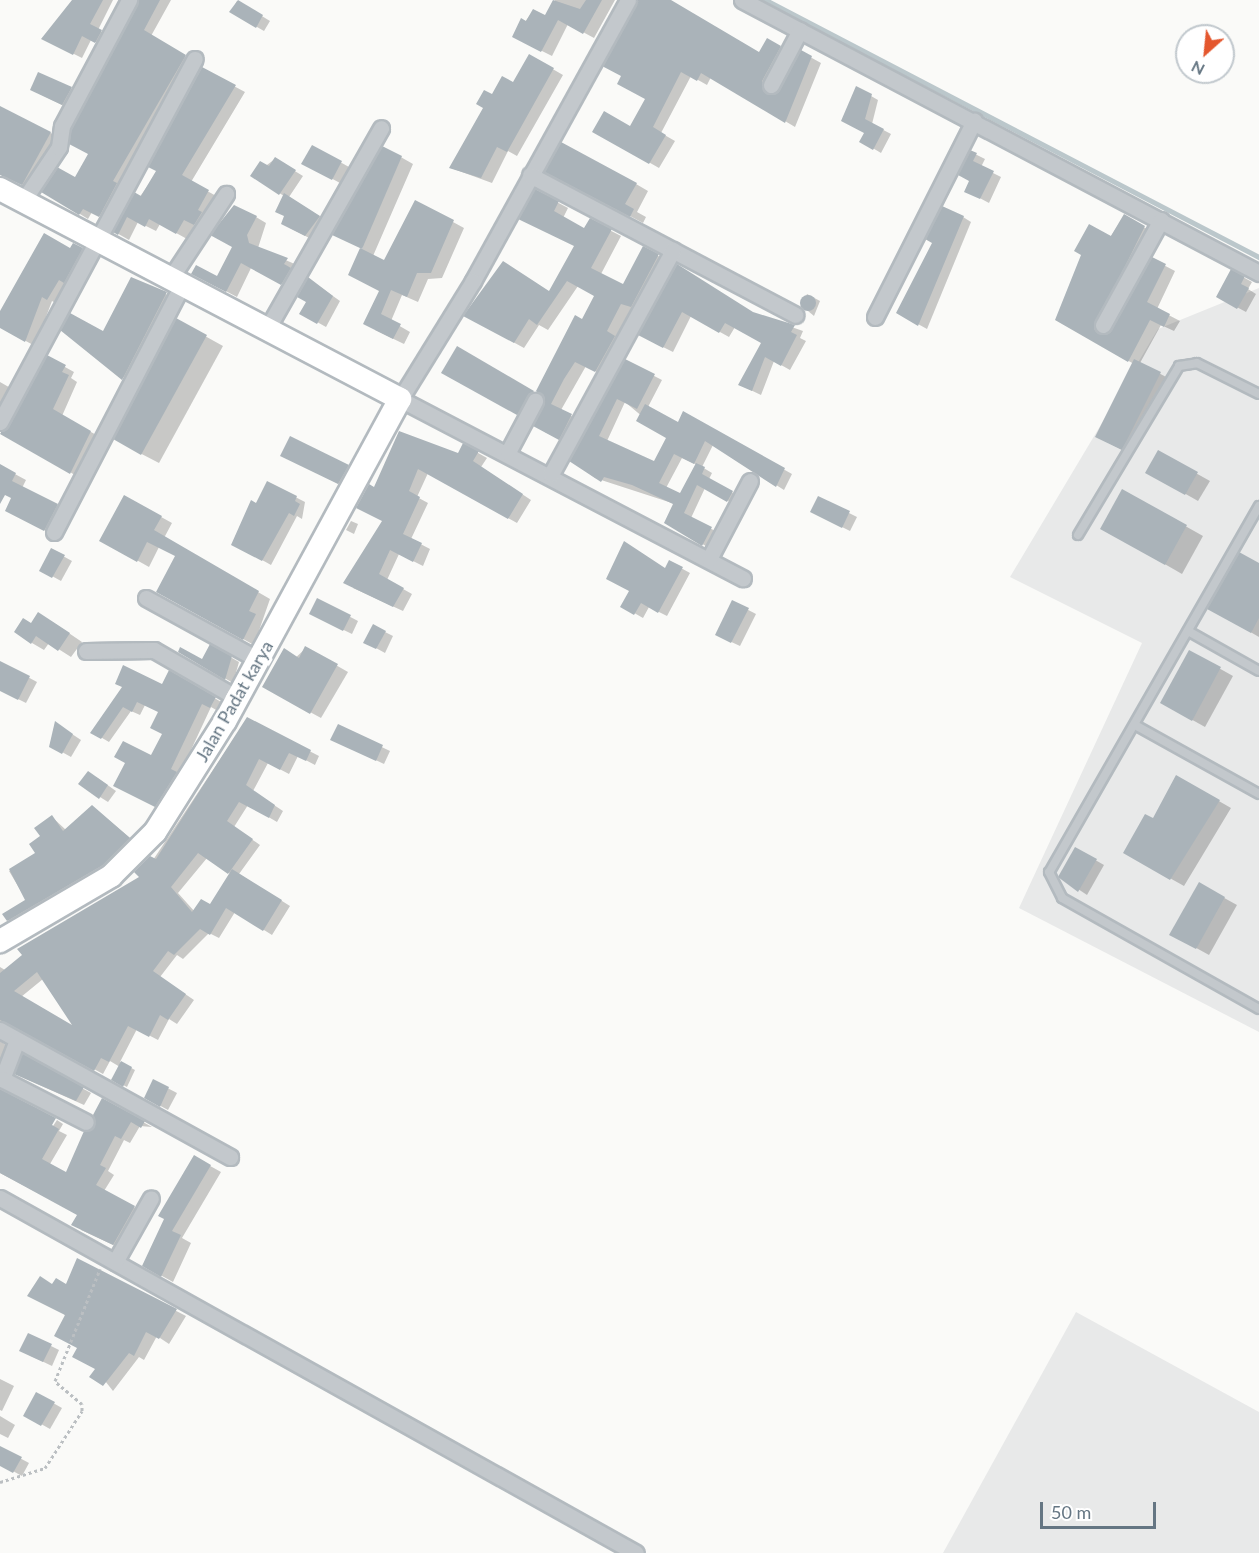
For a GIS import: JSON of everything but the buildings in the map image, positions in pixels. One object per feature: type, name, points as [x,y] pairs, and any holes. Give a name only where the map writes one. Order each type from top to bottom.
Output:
[{"type":"main road","points":[[0,189],[400,399]]},
{"type":"main road","name":"Jalan Padat karya","points":[[0,941],[93,888],[141,848],[259,660],[400,399]]},
{"type":"street","points":[[23,201],[59,147],[62,126],[129,0]]},
{"type":"street","points":[[628,0],[400,399],[551,474],[743,578]]},
{"type":"street","points":[[742,0],[1259,273]]},
{"type":"street","points":[[771,85],[800,30]]},
{"type":"street","points":[[0,422],[195,58]]},
{"type":"street","points":[[875,317],[975,121]]},
{"type":"street","points":[[267,329],[381,128]]},
{"type":"street","points":[[530,175],[795,315]]},
{"type":"street","points":[[54,532],[176,282],[226,194]]},
{"type":"street","points":[[1103,325],[1161,220]]},
{"type":"street","points":[[551,474],[673,250]]},
{"type":"street","points":[[508,452],[534,401]]},
{"type":"street","points":[[709,559],[750,481]]},
{"type":"street","points":[[146,598],[259,660]]},
{"type":"street","points":[[86,651],[154,650],[237,698]]},
{"type":"street","points":[[0,1030],[230,1157]]},
{"type":"street","points":[[17,1040],[1,1080],[86,1122]]},
{"type":"street","points":[[0,1198],[636,1553]]},
{"type":"street","points":[[110,1259],[152,1198]]},
{"type":"lane","points":[[1078,535],[1179,366],[1197,363],[1259,394]]},
{"type":"lane","points":[[1259,506],[1049,872],[1053,887],[1062,898],[1259,1009]]},
{"type":"lane","points":[[1188,631],[1259,671]]},
{"type":"lane","points":[[1135,725],[1259,794]]},
{"type":"path","points":[[0,1482],[45,1468],[82,1411],[80,1402],[54,1381],[110,1259]]},
{"type":"shaded area","points":[[1259,288],[1259,1032],[1019,908],[1142,643],[1010,577],[1158,329]]},
{"type":"shaded area","points":[[1076,1312],[1259,1412],[1259,1553],[943,1553]]},
{"type":"waterway","points":[[766,0],[1259,257]]}]
